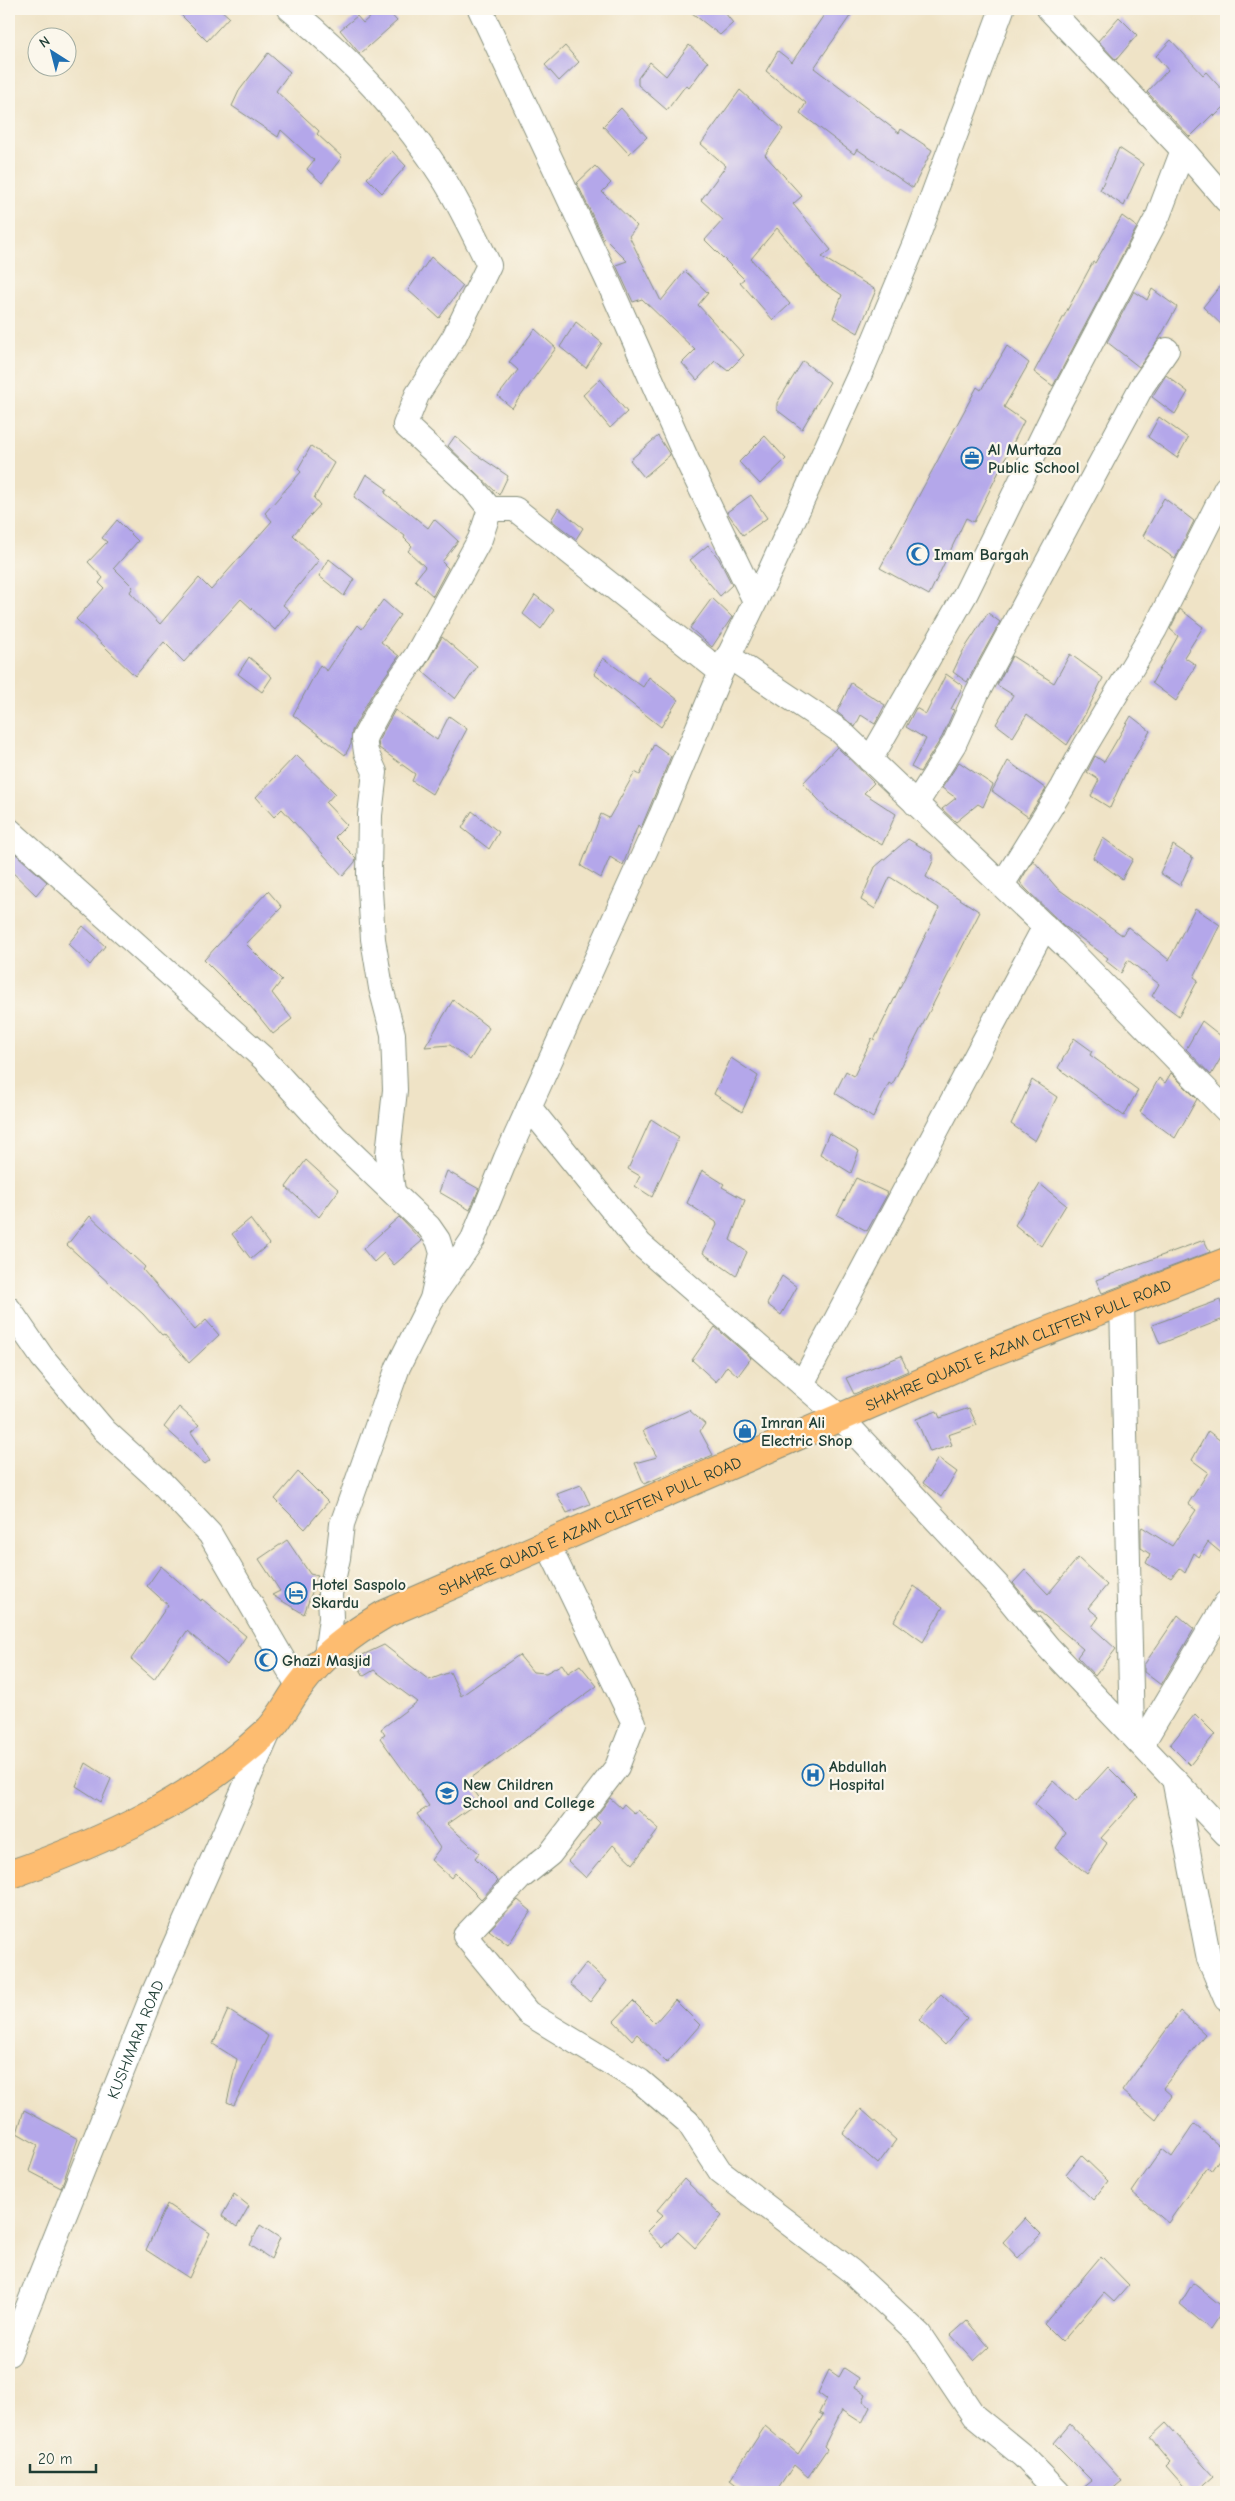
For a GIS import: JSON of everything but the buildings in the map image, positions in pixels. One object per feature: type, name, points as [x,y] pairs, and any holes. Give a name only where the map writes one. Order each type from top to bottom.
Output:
[{"type":"highway","name":"SHAHRE QUADI E AZAM CLIFTEN PULL ROAD","points":[[9,1875],[58,1858],[129,1825],[175,1801],[214,1776],[270,1729],[299,1687],[326,1655],[353,1633],[385,1614],[985,1355],[1226,1262]]},
{"type":"street","points":[[290,9],[324,37],[400,120],[444,180],[489,265],[454,337],[417,395],[405,425],[472,488],[490,509],[515,509],[724,664],[840,731],[1045,926],[1226,1110]]},
{"type":"street","points":[[480,9],[607,279],[688,462],[755,601]]},
{"type":"street","points":[[326,1655],[331,1618],[330,1594],[338,1558],[342,1524],[398,1367],[432,1299],[474,1239],[529,1107],[661,816],[724,664],[755,601],[862,366],[917,238],[1002,9]]},
{"type":"street","points":[[1049,9],[1183,150],[1226,200]]},
{"type":"street","points":[[870,760],[966,593],[1054,413],[1158,216],[1183,150]]},
{"type":"street","points":[[916,804],[954,744],[978,693],[1142,386],[1168,350]]},
{"type":"street","points":[[1002,885],[1063,787],[1084,748],[1151,637],[1226,488]]},
{"type":"street","points":[[393,1190],[388,1154],[395,1090],[393,1034],[381,988],[374,939],[369,874],[370,815],[376,772],[366,752],[364,738],[383,704],[416,656],[480,540],[490,509]]},
{"type":"street","points":[[9,830],[263,1058],[336,1138],[393,1190],[429,1227],[438,1240],[442,1253],[432,1299]]},
{"type":"street","points":[[802,1384],[1045,926]]},
{"type":"street","points":[[529,1107],[640,1244],[840,1417],[998,1586],[1048,1647],[1226,1834]]},
{"type":"street","points":[[1122,1302],[1137,1739]]},
{"type":"street","points":[[9,1309],[42,1357],[104,1430],[160,1481],[219,1547],[299,1687]]},
{"type":"street","points":[[547,1543],[634,1723],[618,1767],[550,1854],[520,1878],[465,1936],[528,2012],[640,2081],[688,2122],[720,2171],[851,2271],[919,2334],[974,2416],[1023,2456],[1058,2492]]},
{"type":"street","points":[[1137,1739],[1226,1603]]},
{"type":"street","name":"KUSHMARA ROAD","points":[[9,2354],[153,1994],[270,1729]]},
{"type":"street","points":[[1174,1779],[1210,1959],[1226,1999]]},
{"type":"place","name":"Al Murtaza Public School","points":[[972,458]]},
{"type":"place","name":"Imam Bargah","points":[[918,554]]},
{"type":"place","name":"Imran Ali Electric Shop","points":[[745,1431]]},
{"type":"place","name":"Hotel Saspolo Skardu","points":[[296,1593]]},
{"type":"place","name":"Ghazi Masjid","points":[[266,1660]]},
{"type":"place","name":"Abdullah Hospital","points":[[813,1775]]},
{"type":"place","name":"New Children School and College","points":[[447,1793]]}]
